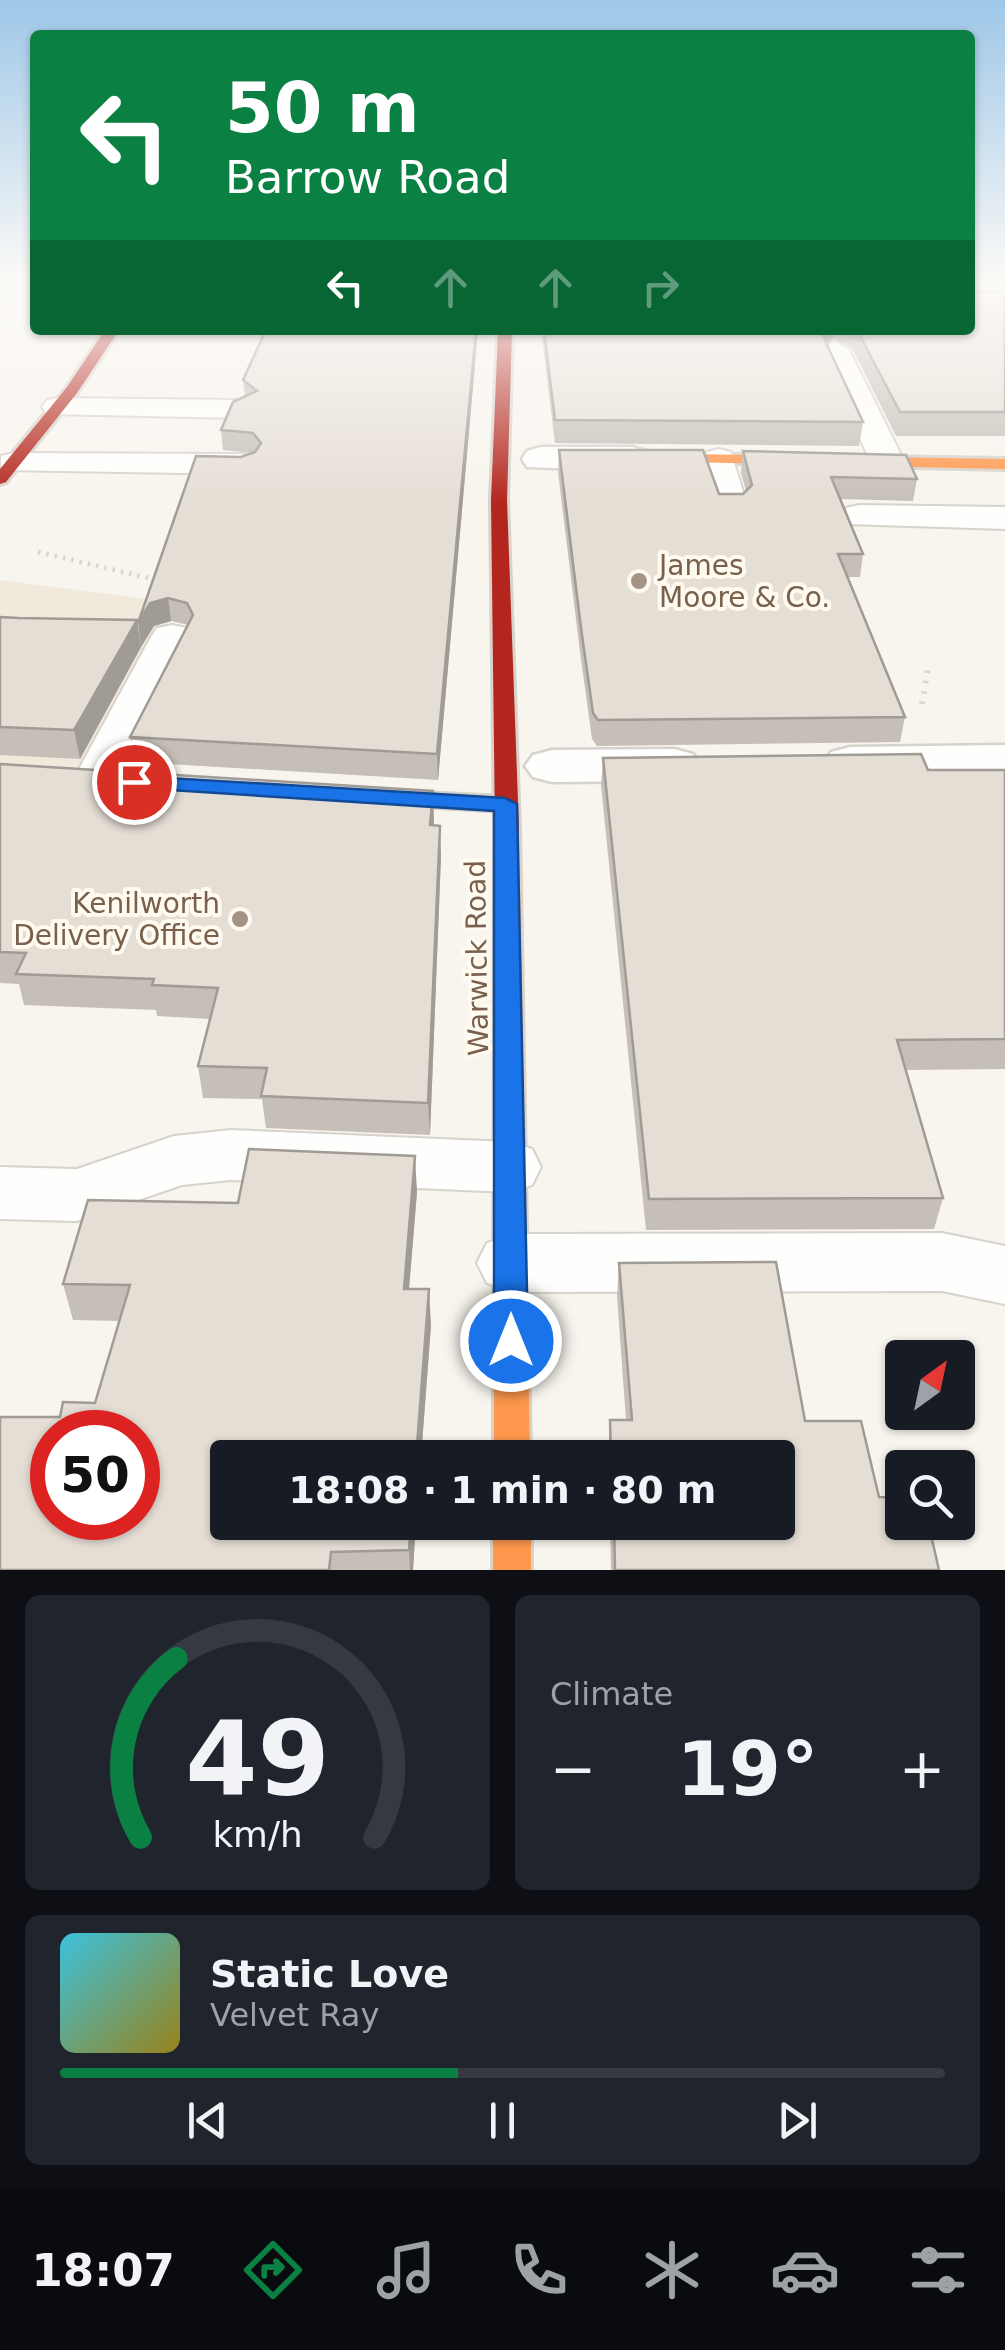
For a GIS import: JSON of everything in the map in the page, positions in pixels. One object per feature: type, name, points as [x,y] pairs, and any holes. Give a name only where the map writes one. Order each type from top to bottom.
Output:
[{"type":"main road","points":[[14,462],[93,357]]},
{"type":"main road","name":"Warwick Road","points":[[504,357],[500,458],[512,1440]]},
{"type":"main road","points":[[705,459],[1005,464]]},
{"type":"main road","points":[[331,796],[505,804]]},
{"type":"main road","points":[[512,1540],[512,1570]]},
{"type":"street","points":[[541,458],[705,459]]},
{"type":"street","points":[[804,764],[1005,761]]},
{"type":"street","points":[[552,766],[727,764]]},
{"type":"lane","points":[[838,357],[888,462]]},
{"type":"lane","points":[[58,407],[239,410]]},
{"type":"lane","points":[[14,462],[232,455]]},
{"type":"lane","points":[[705,459],[730,504]]},
{"type":"lane","points":[[859,516],[1005,518]]},
{"type":"lane","points":[[98,780],[110,748],[172,638]]},
{"type":"lane","points":[[0,1193],[77,1195],[123,1183],[174,1161],[231,1156],[510,1167]]},
{"type":"lane","points":[[510,1263],[942,1262],[1005,1275]]},
{"type":"path","points":[[38,552],[164,582]]},
{"type":"path","points":[[920,715],[929,663]]},
{"type":"shaded area","points":[[0,580],[179,603],[66,820],[0,817]]},
{"type":"building","points":[[253,357],[473,357],[437,754],[130,737],[193,615],[187,603],[168,598],[150,603],[138,623],[196,456],[241,457],[255,452],[261,443],[253,433],[221,430],[233,402],[257,391],[243,380]]},
{"type":"building","points":[[547,357],[833,357],[863,422],[555,420]]},
{"type":"building","points":[[871,357],[1005,357],[1005,412],[900,412]]},
{"type":"building","points":[[559,450],[703,450],[719,494],[743,494],[752,485],[743,451],[906,455],[917,479],[831,477],[863,554],[838,554],[905,717],[598,720],[593,713]]},
{"type":"building","points":[[0,617],[137,620],[74,730],[0,727]]},
{"type":"building","points":[[921,754],[928,770],[1005,770],[1005,1039],[897,1040],[943,1198],[649,1199],[603,758]]},
{"type":"building","points":[[0,764],[433,791],[430,825],[440,826],[428,1103],[261,1096],[267,1068],[198,1066],[218,988],[152,985],[154,979],[16,974],[26,953],[0,952]]},
{"type":"building","points":[[249,1149],[415,1156],[404,1289],[429,1289],[417,1440],[210,1440],[210,1540],[410,1540],[409,1550],[331,1552],[329,1570],[0,1570],[0,1417],[30,1417],[30,1540],[160,1540],[160,1410],[61,1410],[63,1402],[95,1403],[130,1285],[63,1284],[88,1200],[238,1203]]},
{"type":"building","points":[[776,1262],[805,1421],[861,1421],[879,1497],[885,1497],[885,1540],[932,1540],[939,1570],[615,1570],[614,1540],[795,1540],[795,1440],[611,1440],[610,1420],[632,1420],[619,1263]]},
{"type":"traffic: fast","points":[[357,797],[505,804]]},
{"type":"traffic: slow","points":[[690,459],[1005,464]]},
{"type":"traffic: slow","points":[[507,829],[512,1440]]},
{"type":"traffic: slow","points":[[512,1540],[512,1570]]},
{"type":"traffic: jam","points":[[0,479],[94,357]]},
{"type":"traffic: jam","points":[[504,357],[499,500],[507,829]]},
{"type":"place","name":"James Moore & Co.","points":[[639,581]]},
{"type":"place","name":"Kenilworth Delivery Office","points":[[240,919]]},
{"type":"route","points":[[134,782],[505,804],[511,1341]]}]
